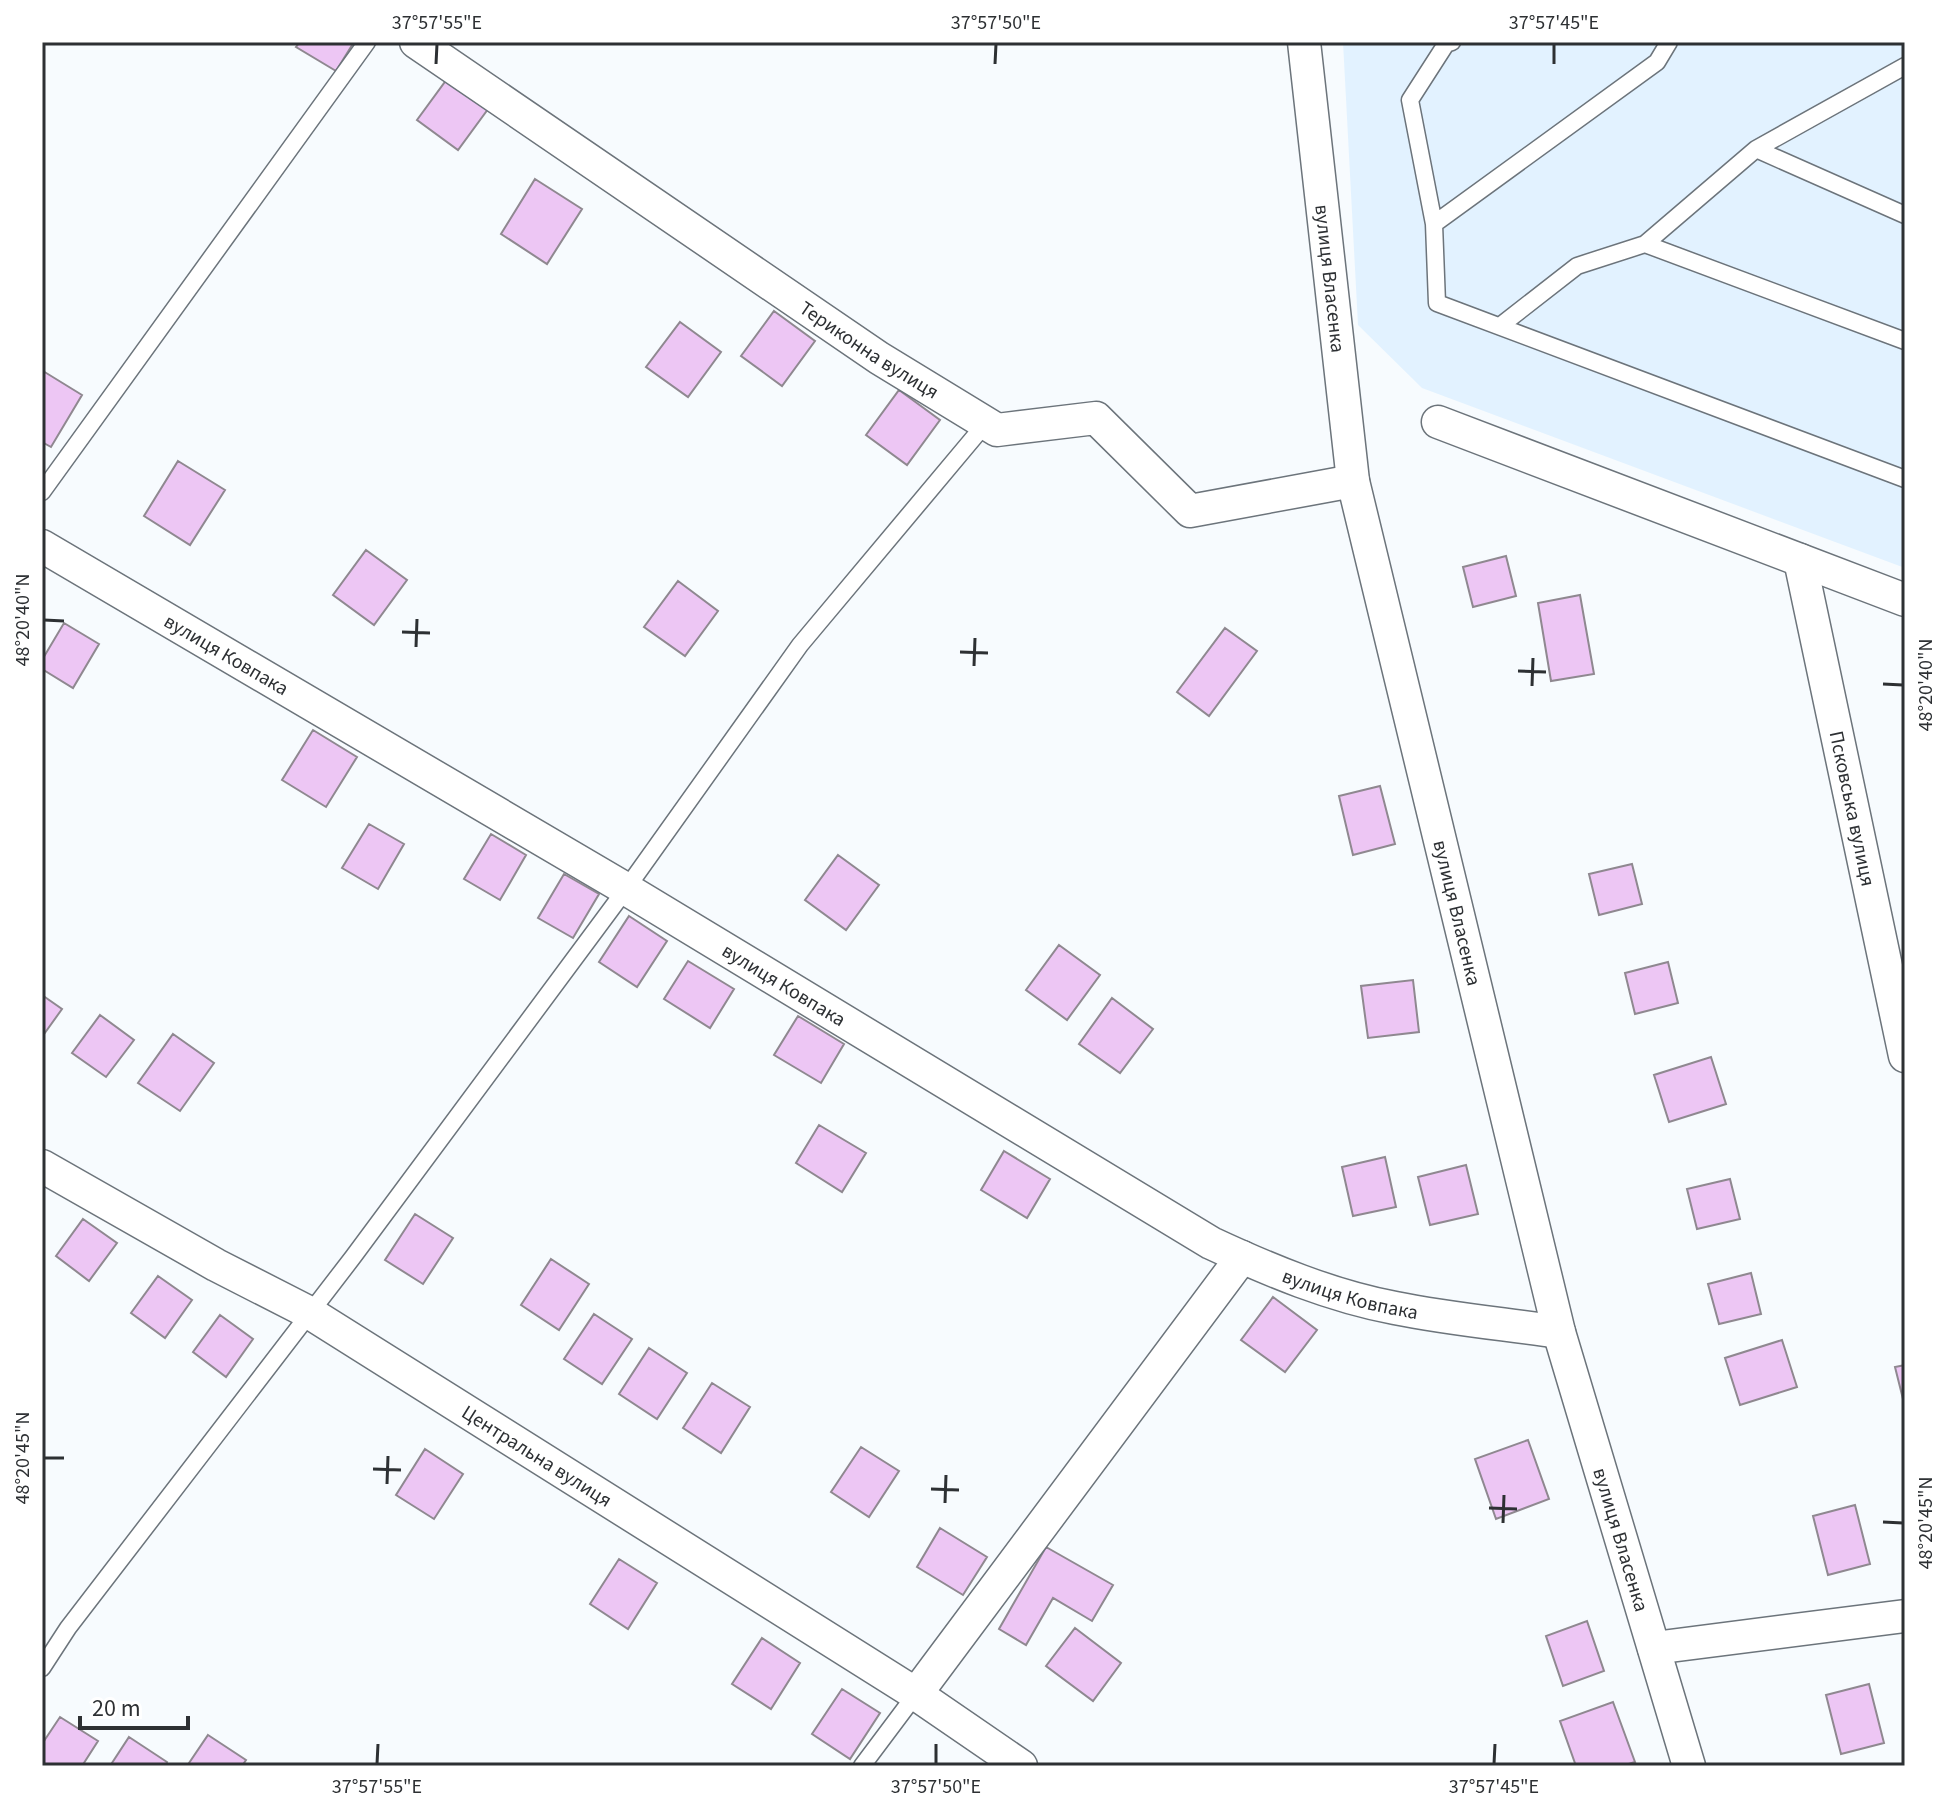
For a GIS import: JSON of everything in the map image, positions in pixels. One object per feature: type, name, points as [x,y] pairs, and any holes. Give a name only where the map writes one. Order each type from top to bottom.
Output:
[{"type":"street","name":"Териконна вулиця","points":[[416,42],[879,358],[997,430],[1096,418],[1190,511],[1353,481]]},
{"type":"street","name":"вулиця Власенка","points":[[1304,42],[1353,481],[1559,1332],[1689,1766]]},
{"type":"street","points":[[1438,422],[1905,600]]},
{"type":"street","name":"вулиця Ковпака","points":[[42,546],[626,889],[1211,1243],[1315,1286],[1393,1308],[1559,1332]]},
{"type":"street","name":"Псковська вулиця","points":[[1800,560],[1905,1056]]},
{"type":"street","name":"Центральна вулиця","points":[[42,1166],[216,1265],[310,1313],[916,1694],[1021,1766]]},
{"type":"street","points":[[916,1694],[1242,1257]]},
{"type":"street","points":[[1654,1648],[1905,1616]]},
{"type":"lane","points":[[42,492],[367,42]]},
{"type":"lane","points":[[1452,42],[1446,44],[1410,100],[1434,224],[1437,303],[1905,479]]},
{"type":"lane","points":[[1434,224],[1657,62],[1669,42]]},
{"type":"lane","points":[[1500,326],[1577,266],[1645,244],[1756,149],[1905,66]]},
{"type":"lane","points":[[1756,149],[1905,215]]},
{"type":"lane","points":[[1645,244],[1905,341]]},
{"type":"lane","points":[[42,1668],[68,1628],[310,1313],[626,889],[800,645],[986,423]]},
{"type":"lane","points":[[862,1766],[916,1694]]},
{"type":"shaded area","points":[[1343,42],[1905,42],[1905,568],[1422,388],[1358,325]]},
{"type":"building","points":[[300,42],[354,42],[336,71],[296,47]]},
{"type":"building","points":[[450,75],[491,105],[458,150],[417,120]]},
{"type":"building","points":[[535,179],[582,209],[547,264],[501,234]]},
{"type":"building","points":[[774,311],[815,341],[782,386],[741,356]]},
{"type":"building","points":[[680,322],[721,352],[688,397],[646,367]]},
{"type":"building","points":[[43,371],[82,395],[51,447],[42,442]]},
{"type":"building","points":[[899,390],[940,420],[907,465],[866,435]]},
{"type":"building","points":[[178,461],[225,490],[190,545],[144,516]]},
{"type":"building","points":[[366,550],[407,580],[374,625],[333,595]]},
{"type":"building","points":[[1506,556],[1516,596],[1473,607],[1463,567]]},
{"type":"building","points":[[678,581],[718,611],[685,656],[644,627]]},
{"type":"building","points":[[1580,595],[1594,674],[1551,681],[1538,603]]},
{"type":"building","points":[[64,623],[99,644],[73,688],[42,669],[42,660]]},
{"type":"building","points":[[1225,628],[1257,651],[1209,716],[1177,692]]},
{"type":"building","points":[[313,730],[357,757],[326,807],[282,780]]},
{"type":"building","points":[[1380,786],[1395,844],[1353,855],[1339,796]]},
{"type":"building","points":[[369,824],[404,844],[378,889],[342,868]]},
{"type":"building","points":[[491,834],[526,855],[500,900],[464,879]]},
{"type":"building","points":[[838,855],[879,885],[846,930],[805,900]]},
{"type":"building","points":[[1632,864],[1642,904],[1599,915],[1589,874]]},
{"type":"building","points":[[564,874],[599,894],[573,938],[538,918]]},
{"type":"building","points":[[629,916],[667,941],[637,987],[599,962]]},
{"type":"building","points":[[1059,945],[1100,975],[1067,1020],[1026,990]]},
{"type":"building","points":[[688,961],[734,989],[710,1028],[664,999]]},
{"type":"building","points":[[1668,962],[1678,1003],[1635,1014],[1625,973]]},
{"type":"building","points":[[1413,980],[1419,1032],[1368,1038],[1361,986]]},
{"type":"building","points":[[42,995],[62,1009],[42,1037]]},
{"type":"building","points":[[1112,998],[1153,1029],[1120,1073],[1079,1044]]},
{"type":"building","points":[[100,1015],[134,1040],[106,1077],[72,1053]]},
{"type":"building","points":[[798,1016],[844,1044],[821,1083],[774,1055]]},
{"type":"building","points":[[173,1034],[214,1063],[180,1111],[138,1083]]},
{"type":"building","points":[[1711,1057],[1726,1104],[1669,1122],[1654,1075]]},
{"type":"building","points":[[819,1125],[866,1153],[842,1192],[796,1163]]},
{"type":"building","points":[[1004,1151],[1050,1179],[1027,1218],[981,1190]]},
{"type":"building","points":[[1385,1157],[1396,1207],[1353,1216],[1342,1167]]},
{"type":"building","points":[[1466,1165],[1478,1214],[1430,1225],[1418,1177]]},
{"type":"building","points":[[1730,1179],[1740,1219],[1697,1229],[1687,1189]]},
{"type":"building","points":[[415,1214],[453,1238],[423,1284],[385,1260]]},
{"type":"building","points":[[83,1219],[117,1243],[89,1281],[56,1256]]},
{"type":"building","points":[[551,1259],[589,1284],[559,1330],[521,1305]]},
{"type":"building","points":[[1751,1273],[1761,1314],[1719,1324],[1708,1284]]},
{"type":"building","points":[[158,1276],[192,1300],[165,1338],[131,1313]]},
{"type":"building","points":[[1273,1297],[1317,1330],[1285,1372],[1241,1340]]},
{"type":"building","points":[[594,1314],[632,1339],[602,1384],[564,1359]]},
{"type":"building","points":[[220,1315],[253,1339],[226,1377],[193,1352]]},
{"type":"building","points":[[1782,1340],[1797,1387],[1740,1405],[1725,1358]]},
{"type":"building","points":[[649,1348],[687,1373],[657,1419],[619,1394]]},
{"type":"building","points":[[1905,1365],[1905,1407],[1895,1367]]},
{"type":"building","points":[[712,1383],[750,1407],[721,1453],[683,1428]]},
{"type":"building","points":[[1528,1440],[1549,1499],[1496,1519],[1475,1459]]},
{"type":"building","points":[[861,1447],[899,1471],[869,1517],[831,1492]]},
{"type":"building","points":[[425,1449],[463,1474],[434,1519],[396,1495]]},
{"type":"building","points":[[1855,1505],[1870,1564],[1828,1575],[1813,1516]]},
{"type":"building","points":[[940,1528],[987,1557],[963,1595],[917,1567]]},
{"type":"building","points":[[1046,1547],[1113,1585],[1092,1621],[1053,1598],[1026,1645],[999,1629]]},
{"type":"building","points":[[619,1559],[657,1583],[628,1629],[590,1604]]},
{"type":"building","points":[[1587,1621],[1604,1671],[1563,1686],[1546,1636]]},
{"type":"building","points":[[1075,1628],[1121,1663],[1093,1701],[1046,1666]]},
{"type":"building","points":[[762,1638],[800,1663],[771,1709],[732,1684]]},
{"type":"building","points":[[1869,1684],[1884,1743],[1841,1754],[1826,1695]]},
{"type":"building","points":[[842,1689],[880,1713],[850,1759],[812,1734]]},
{"type":"building","points":[[1613,1702],[1635,1762],[1622,1766],[1576,1766],[1560,1721]]},
{"type":"building","points":[[60,1717],[98,1741],[82,1766],[42,1766],[42,1744]]},
{"type":"building","points":[[208,1735],[246,1760],[242,1766],[187,1766]]},
{"type":"building","points":[[129,1737],[167,1762],[165,1766],[110,1766]]}]
